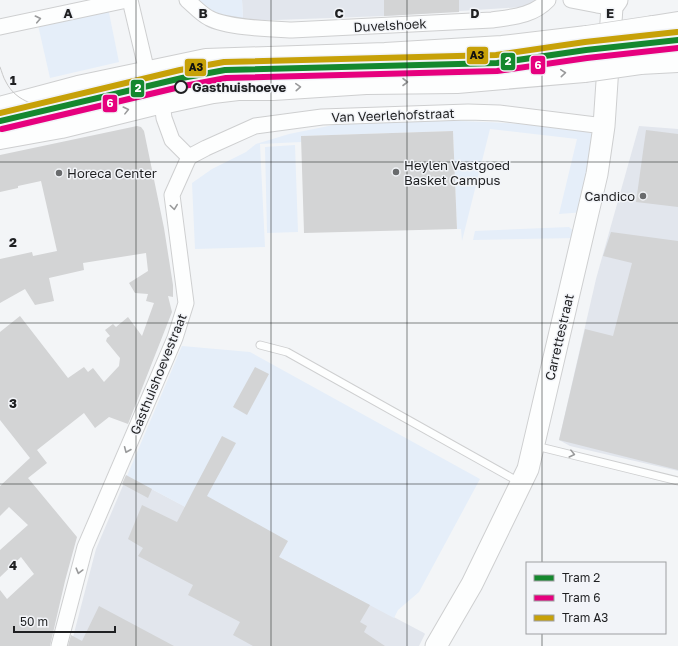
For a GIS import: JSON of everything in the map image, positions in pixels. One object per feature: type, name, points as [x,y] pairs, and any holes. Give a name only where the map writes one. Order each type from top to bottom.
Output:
[{"type":"main road","points":[[0,108],[53,93],[206,60],[385,54],[487,48],[678,23]]},
{"type":"main road","points":[[0,138],[61,127],[154,104],[213,92],[238,89],[273,89],[366,83],[457,82],[584,71],[640,63],[678,61]]},
{"type":"street","points":[[0,27],[129,0],[147,72]]},
{"type":"street","name":"Duvelshoek","points":[[187,0],[202,14],[216,21],[264,29],[292,30],[492,20],[526,14],[535,10],[548,0]]},
{"type":"street","points":[[572,0],[597,6],[615,4]]},
{"type":"street","name":"Carrettestraat","points":[[436,646],[472,584],[528,469],[595,182],[604,126],[615,4]]},
{"type":"street","points":[[162,103],[164,118],[172,140],[189,158]]},
{"type":"street","name":"Van Veerlehofstraat","points":[[189,158],[206,148],[255,126],[322,117],[468,112],[499,113],[604,126]]},
{"type":"street","name":"Gasthuishoevestraat","points":[[59,646],[85,548],[175,338],[186,303],[172,195],[189,158]]},
{"type":"lane","points":[[260,345],[287,352],[521,483]]},
{"type":"lane","points":[[534,446],[678,481]]},
{"type":"shaded area","points":[[198,0],[242,0],[243,18],[219,14],[203,5]]},
{"type":"shaded area","points":[[242,0],[536,0],[531,5],[523,7],[384,16],[258,20],[243,18]]},
{"type":"shaded area","points":[[108,8],[119,62],[50,78],[38,25]]},
{"type":"shaded area","points":[[358,120],[439,120],[500,123],[566,128],[593,134],[585,212],[559,214],[577,139],[490,129],[462,241],[461,229],[457,229],[453,131],[301,136],[301,142],[260,144],[265,247],[195,249],[192,183],[212,169],[246,152],[256,144],[289,134]]},
{"type":"shaded area","points":[[639,126],[678,129],[678,471],[570,446],[559,440],[596,279]]},
{"type":"shaded area","points":[[295,145],[298,232],[267,233],[265,147]]},
{"type":"shaded area","points":[[569,227],[578,235],[577,238],[473,240],[475,231]]},
{"type":"shaded area","points":[[182,346],[250,352],[480,479],[419,592],[398,610],[394,618],[127,476]]},
{"type":"shaded area","points":[[127,476],[424,633],[425,634],[419,646],[91,646],[73,637],[96,549]]},
{"type":"building","points":[[384,0],[459,0],[459,12],[384,16]]},
{"type":"building","points":[[137,126],[141,127],[144,131],[164,228],[173,285],[173,297],[168,296],[172,312],[128,424],[109,417],[95,428],[84,413],[37,450],[47,463],[28,478],[77,537],[50,646],[0,646],[0,590],[7,599],[34,574],[21,557],[0,577],[0,550],[28,525],[9,507],[0,516],[0,486],[30,458],[0,420],[0,332],[20,316],[68,378],[84,367],[88,372],[93,368],[104,382],[119,366],[120,358],[106,341],[110,336],[105,330],[113,324],[116,327],[128,317],[142,336],[154,303],[146,301],[148,294],[135,293],[129,283],[148,271],[146,253],[83,263],[84,270],[49,278],[54,301],[35,305],[25,289],[0,303],[0,259],[32,252],[33,256],[57,251],[41,181],[0,192],[0,155]]},
{"type":"building","points":[[646,130],[678,134],[678,207],[636,202]]},
{"type":"building","name":"Heylen Vastgoed Basket Campus","points":[[453,131],[457,229],[304,233],[301,136]]},
{"type":"building","points":[[611,232],[678,241],[678,470],[559,440],[585,329],[613,336],[632,263],[603,256]]},
{"type":"building","points":[[255,367],[269,374],[247,415],[233,407]]},
{"type":"building","points":[[222,436],[236,443],[207,496],[288,541],[279,557],[370,605],[360,622],[367,626],[364,632],[385,646],[253,646],[233,635],[240,622],[188,595],[193,585],[138,556],[143,548],[128,539],[142,505],[177,522]]},
{"type":"building","points":[[126,475],[152,489],[148,498],[122,484]]},
{"type":"building","points":[[99,606],[174,646],[68,646],[71,635],[82,641]]},
{"type":"tram line","name":"A3","points":[[0,113],[180,70],[224,62],[496,55],[585,42],[677,32]]},
{"type":"tram line","name":"2","points":[[0,121],[182,78],[225,70],[497,63],[586,50],[678,40]]},
{"type":"tram line","name":"6","points":[[2,129],[184,86],[226,78],[497,71],[587,58],[678,48]]},
{"type":"tram line","points":[[0,67],[10,89],[22,99],[37,105],[54,107],[62,106]]},
{"type":"place","name":"Gasthuishoeve","points":[[181,87]]},
{"type":"place","name":"Heylen Vastgoed Basket Campus","points":[[396,172]]},
{"type":"place","name":"Horeca Center","points":[[59,173]]},
{"type":"place","name":"Candico","points":[[643,196]]}]
